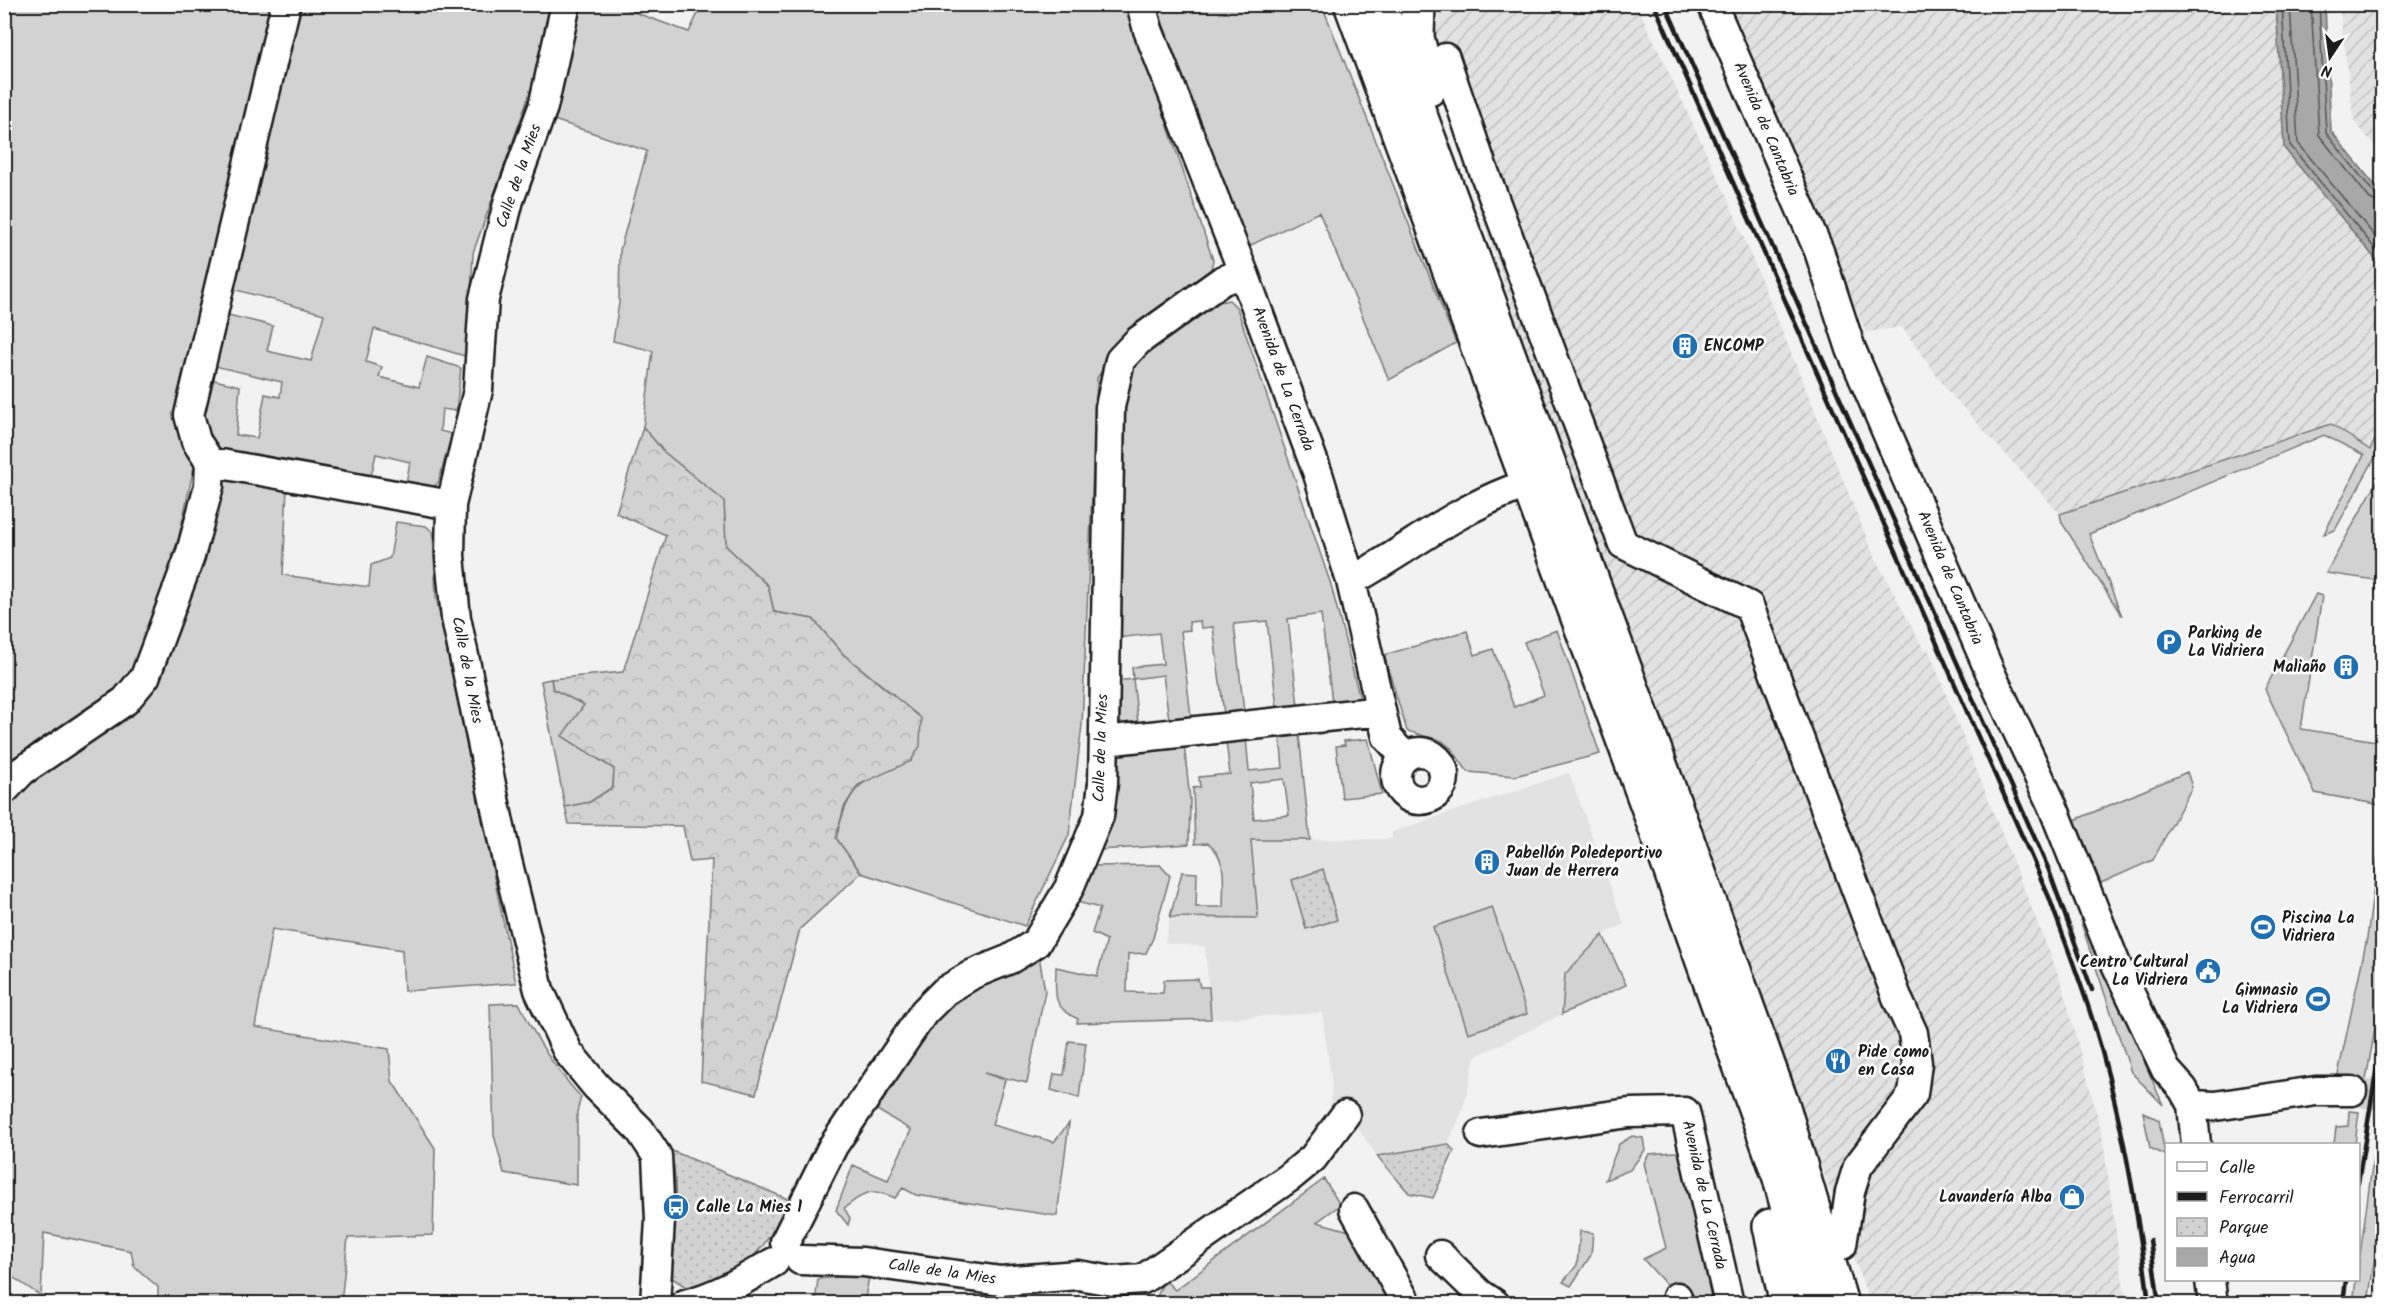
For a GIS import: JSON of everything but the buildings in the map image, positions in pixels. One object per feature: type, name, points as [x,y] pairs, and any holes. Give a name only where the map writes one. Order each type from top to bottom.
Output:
[{"type":"highway","points":[[1339,4],[1376,70]]},
{"type":"highway","points":[[1351,4],[1643,793],[1737,1057],[1780,1178],[1813,1304]]},
{"type":"highway","points":[[1379,4],[1662,770],[1783,1107],[1841,1304]]},
{"type":"highway","points":[[1418,4],[1417,37],[1427,84],[1473,214],[1482,250],[1488,300]]},
{"type":"highway","points":[[1737,1057],[1755,1167],[1787,1304]]},
{"type":"highway","points":[[1783,1107],[1797,1129],[1863,1304]]},
{"type":"street","points":[[4,790],[22,771],[125,701],[145,677],[190,556],[209,486],[210,462],[196,441],[189,415],[286,4]]},
{"type":"street","name":"Calle de la Mies","points":[[566,4],[543,107],[509,200],[494,252],[484,299],[479,373],[472,420],[451,506],[450,556],[456,618],[506,856],[539,990],[568,1052],[596,1086],[640,1130],[657,1156],[660,1220],[655,1304]]},
{"type":"street","name":"Avenida de La Cerrada","points":[[1141,4],[1148,30],[1244,274],[1318,474],[1351,581],[1387,737],[1405,757]]},
{"type":"street","name":"Avenida de Cantabria","points":[[1713,4],[1819,252],[1851,349],[1990,672],[2058,818],[2115,962],[2166,1070],[2183,1089],[2192,1105],[2196,1143]]},
{"type":"street","points":[[1445,58],[1484,172],[1623,544],[1749,606],[1894,989],[1913,1033],[1917,1062],[1913,1094],[1858,1166],[1850,1192],[1842,1245]]},
{"type":"street","name":"Calle de la Mies","points":[[1137,1293],[1078,1275],[1002,1281],[863,1262],[786,1255],[833,1146],[924,1012],[945,991],[963,980],[1010,959],[1036,943],[1069,888],[1099,816],[1104,741],[1103,693],[1110,407],[1120,360],[1138,341],[1223,280],[1244,274]]},
{"type":"street","points":[[210,462],[451,506]]},
{"type":"street","points":[[1351,581],[1447,519],[1511,490]]},
{"type":"street","points":[[1104,741],[1381,711]]},
{"type":"street","points":[[2192,1105],[2215,1106],[2316,1091],[2352,1091]]},
{"type":"street","name":"Avenida de La Cerrada","points":[[1481,1134],[1629,1113],[1684,1112],[1729,1304]]},
{"type":"street","points":[[1137,1293],[1143,1279],[1290,1177],[1313,1158],[1345,1115]]},
{"type":"street","points":[[1354,1209],[1407,1304]]},
{"type":"street","points":[[685,1304],[705,1299],[736,1285],[786,1255]]},
{"type":"street","points":[[1440,1255],[1481,1300]]},
{"type":"street","points":[[2210,1281],[2213,1304]]},
{"type":"shaded area","points":[[1442,5],[1637,5],[1727,197],[1875,558],[1924,650],[1928,649],[2062,984],[2102,1134],[2126,1303],[1870,1303],[1741,941],[1666,744],[1550,419],[1455,137],[1430,50]]},
{"type":"shaded area","points":[[1723,5],[2275,5],[2284,148],[2382,267],[2382,426],[2370,450],[2331,424],[2060,514],[1948,391],[1902,327],[1866,332]]},
{"type":"shaded area","points":[[2339,5],[2382,5],[2382,154],[2354,121]]},
{"type":"shaded area","points":[[1569,773],[1624,924],[1598,938],[1591,950],[1566,973],[1562,1014],[1475,1057],[1463,1109],[1448,1144],[1377,1156],[1354,1122],[1330,1105],[1332,1086],[1322,1013],[1211,1019],[1205,947],[1165,943],[1170,917],[1257,918],[1250,840],[1392,839],[1392,832]]},
{"type":"green space","points":[[5,5],[272,5],[175,406],[194,467],[178,541],[172,555],[197,562],[222,480],[230,477],[287,487],[283,575],[369,587],[371,565],[390,558],[396,522],[426,526],[433,532],[436,597],[516,983],[404,991],[402,950],[272,929],[255,1027],[389,1049],[392,1081],[435,1148],[433,1235],[348,1238],[341,1303],[158,1303],[158,1287],[134,1266],[131,1251],[44,1233],[41,1296],[8,1274],[5,1278]]},
{"type":"green space","points":[[299,5],[552,5],[529,96],[473,253],[468,357],[374,329],[366,362],[382,367],[379,377],[419,387],[427,357],[461,368],[456,411],[442,409],[440,431],[452,434],[438,483],[433,487],[406,483],[410,462],[376,454],[371,476],[224,450],[215,445],[205,429],[203,398],[206,378],[240,386],[236,435],[257,438],[265,394],[280,397],[282,382],[211,365],[224,314],[273,326],[267,351],[311,361],[324,314],[233,289]]},
{"type":"green space","points":[[579,5],[614,5],[689,32],[702,5],[1127,5],[1213,260],[1210,273],[1125,338],[1097,378],[1082,725],[1069,835],[1025,926],[861,873],[836,838],[846,806],[859,786],[879,774],[911,761],[894,695],[843,654],[813,619],[774,612],[768,586],[726,546],[724,501],[664,452],[643,427],[653,351],[613,341],[619,303],[620,250],[647,151],[551,119]]},
{"type":"green space","points":[[1156,5],[1322,5],[1456,343],[1389,380],[1319,212],[1247,247]]},
{"type":"green space","points":[[1229,300],[1237,308],[1331,585],[1360,699],[1332,702],[1321,614],[1288,619],[1298,706],[1277,708],[1267,621],[1234,624],[1244,712],[1224,714],[1213,627],[1201,628],[1200,621],[1189,622],[1190,630],[1181,631],[1191,717],[1169,719],[1163,675],[1133,679],[1132,667],[1163,664],[1159,633],[1117,638],[1123,405],[1128,383],[1136,364],[1154,346],[1219,302]]},
{"type":"green space","points":[[2331,424],[2370,450],[2382,426],[2382,445],[2335,530],[2324,534],[2364,455],[2324,435],[2089,534],[2122,616],[2062,523],[2060,514]]},
{"type":"green space","points":[[643,427],[664,452],[724,501],[726,546],[768,586],[774,612],[813,619],[843,654],[921,718],[920,746],[911,761],[858,785],[844,807],[836,838],[861,873],[800,929],[756,1094],[701,1081],[712,860],[690,862],[683,826],[569,824],[565,807],[590,802],[613,787],[614,769],[562,736],[584,705],[553,689],[551,679],[623,672],[666,535],[616,513]]},
{"type":"green space","points":[[2382,473],[2382,581],[2326,573]]},
{"type":"green space","points":[[2316,594],[2322,596],[2301,729],[2382,742],[2382,805],[2315,793],[2265,689]]},
{"type":"green space","points":[[1557,630],[1600,754],[1515,776],[1468,772],[1451,748],[1442,741],[1407,731],[1384,655],[1467,631],[1475,655],[1493,649],[1514,707],[1544,695],[1524,642]]},
{"type":"green space","points":[[551,679],[553,689],[585,705],[563,736],[614,769],[613,787],[590,802],[565,807],[541,681]]},
{"type":"green space","points":[[1133,679],[1138,723],[1116,725],[1116,681]]},
{"type":"green space","points":[[1299,734],[1310,840],[1251,840],[1258,918],[1170,917],[1182,872],[1197,873],[1196,907],[1223,907],[1224,880],[1219,856],[1208,843],[1195,844],[1193,788],[1200,787],[1199,777],[1230,774],[1226,741],[1246,738],[1249,771],[1283,768],[1280,735]],"holes":[[[1284,779],[1289,815],[1254,819],[1250,783]]]},
{"type":"green space","points":[[1368,739],[1382,794],[1342,798],[1336,746],[1345,745],[1344,741]]},
{"type":"green space","points":[[1184,744],[1190,800],[1189,844],[1100,850],[1113,751]]},
{"type":"green space","points":[[2187,772],[2192,787],[2153,860],[2101,883],[2075,820]]},
{"type":"green space","points":[[2382,827],[2382,988],[2366,1080],[2337,1079],[2367,938]]},
{"type":"green space","points":[[1160,865],[1170,876],[1153,938],[1146,953],[1128,954],[1127,992],[1163,993],[1164,980],[1198,979],[1200,987],[1209,987],[1211,1019],[1077,1023],[1078,1019],[1063,1009],[1056,998],[1056,967],[1097,976],[1107,940],[1092,933],[1100,908],[1077,902],[1092,866]]},
{"type":"green space","points":[[1323,869],[1337,920],[1306,929],[1292,880]]},
{"type":"green space","points":[[1492,907],[1527,1014],[1468,1033],[1433,927]]},
{"type":"green space","points":[[2082,919],[2163,1105],[2131,1072],[2080,920]]},
{"type":"green space","points":[[1603,935],[1626,985],[1562,1014],[1565,974]]},
{"type":"green space","points":[[1039,956],[1045,991],[1027,1083],[984,1073],[1005,1080],[992,1125],[1054,1142],[1069,1123],[1057,1216],[916,1195],[903,1188],[895,1198],[873,1192],[857,1198],[844,1208],[850,1218],[848,1225],[836,1210],[853,1165],[888,1180],[911,1130],[877,1110],[927,1029],[939,1016],[972,992]]},
{"type":"green space","points":[[519,1003],[546,1053],[581,1097],[577,1112],[577,1185],[504,1173],[494,1135],[490,1004]]},
{"type":"green space","points":[[1069,1041],[1086,1043],[1079,1098],[1051,1090],[1054,1074],[1064,1075]]},
{"type":"green space","points":[[2349,1111],[2359,1112],[2355,1143],[2334,1143],[2336,1127],[2348,1126]]},
{"type":"green space","points":[[2143,1112],[2159,1120],[2165,1155],[2150,1148]]},
{"type":"green space","points":[[2379,1115],[2382,1116],[2382,1207],[2368,1303],[2353,1303],[2356,1281],[2360,1281],[2360,1255]]},
{"type":"green space","points":[[1632,1136],[1643,1138],[1645,1150],[1630,1170],[1605,1180],[1619,1144]]},
{"type":"green space","points":[[1448,1144],[1454,1151],[1433,1198],[1409,1193],[1377,1156]]},
{"type":"green space","points":[[670,1150],[790,1200],[770,1235],[752,1258],[727,1274],[689,1289],[672,1278],[675,1178]]},
{"type":"green space","points":[[1675,1152],[1680,1154],[1715,1303],[1683,1303],[1643,1259],[1666,1248],[1644,1163],[1649,1154]]},
{"type":"green space","points":[[1324,1179],[1340,1205],[1317,1222],[1353,1232],[1390,1303],[1159,1304],[1157,1297],[1164,1279],[1175,1290]]},
{"type":"green space","points":[[1580,1231],[1593,1233],[1591,1255],[1571,1286],[1563,1282],[1577,1265]]},
{"type":"green space","points":[[869,1277],[864,1303],[815,1304],[818,1279]]},
{"type":"water","points":[[2276,5],[2325,5],[2331,131],[2382,194],[2382,267],[2284,148]]},
{"type":"tunnel","points":[[2352,1091],[2382,1097]]},
{"type":"railway","points":[[1654,4],[2049,897],[2090,1013],[2118,1114],[2141,1240],[2149,1304]]},
{"type":"railway","points":[[1665,4],[2048,868],[2092,990]]},
{"type":"railway","points":[[2360,1171],[2382,1036]]},
{"type":"railway","points":[[2150,1240],[2159,1304]]},
{"type":"railway","points":[[2343,1304],[2346,1281]]},
{"type":"place","name":"ENCOMP","points":[[1685,346]]},
{"type":"place","name":"Parking de La Vidriera","points":[[2169,642]]},
{"type":"place","name":"Maliaño","points":[[2346,667]]},
{"type":"place","name":"Pabellón Poledeportivo Juan de Herrera","points":[[1487,862]]},
{"type":"place","name":"Piscina La Vidriera","points":[[2263,927]]},
{"type":"place","name":"Centro Cultural La Vidriera","points":[[2208,971]]},
{"type":"place","name":"Gimnasio La Vidriera","points":[[2318,999]]},
{"type":"place","name":"Pide como en Casa","points":[[1838,1061]]},
{"type":"place","name":"Lavandería Alba","points":[[2072,1197]]},
{"type":"place","name":"Calle La Mies 1","points":[[676,1207]]}]
